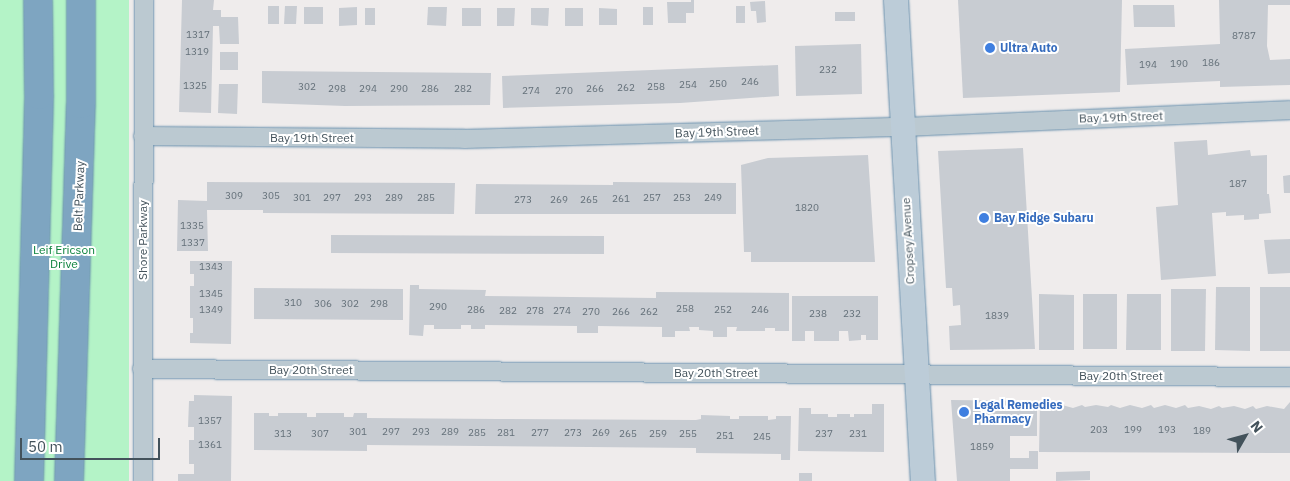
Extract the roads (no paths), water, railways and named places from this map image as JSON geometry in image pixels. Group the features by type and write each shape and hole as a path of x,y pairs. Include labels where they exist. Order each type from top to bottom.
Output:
{"highway":[{"path":"29,481 38,133 38,0"},
{"name":"Belt Parkway","path":"69,481 81,104 82,0"}],"main road":[{"name":"Cropsey Avenue","path":"896,0 923,481"}],"street":[{"name":"Shore Parkway","path":"143,481 144,0"},
{"name":"Bay 19th Street","path":"143,136 464,139 902,127 1290,110"},
{"name":"Bay 20th Street","path":"142,368 1290,377"}],"place":[{"name":"Ultra Auto","path":"990,48"},
{"name":"Bay Ridge Subaru","path":"984,218"},
{"name":"Legal Remedies Pharmacy","path":"964,412"}],"park label":[{"name":"Leif Ericson Drive","path":"64,257"}]}
